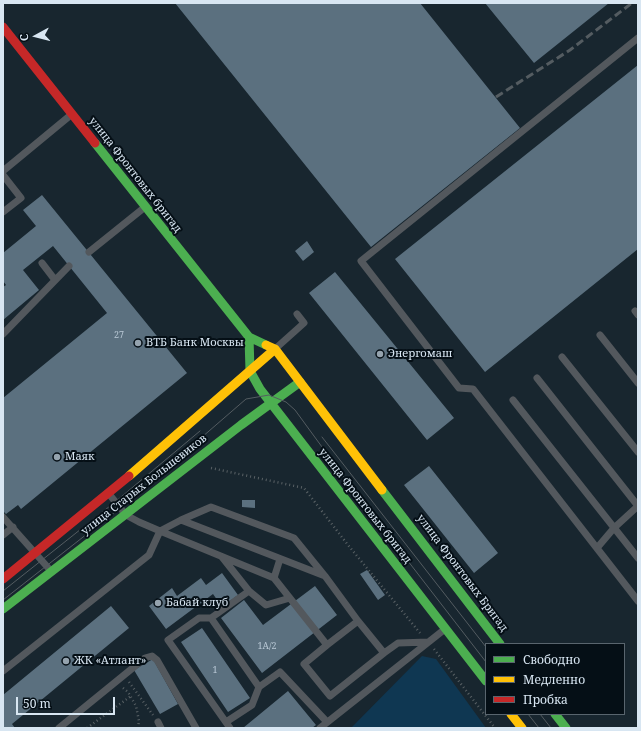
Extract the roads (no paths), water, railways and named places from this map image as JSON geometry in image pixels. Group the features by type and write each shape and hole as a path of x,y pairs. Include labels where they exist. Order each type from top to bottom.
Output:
{"main road":[{"name":"улица Фронтовых бригад","path":"3,28 249,336 275,349 404,516"},
{"path":"249,336 250,371"},
{"name":"улица Старых Большевиков","path":"3,579 109,494 275,349"},
{"name":"улица Фронтовых бригад","path":"250,371 271,404 485,680"},
{"name":"улица Старых Большевиков","path":"3,610 241,425 300,382"},
{"name":"улица Фронтовых Бригад","path":"404,516 450,580 499,643"},
{"path":"512,715 522,728"},
{"path":"556,715 566,728"}],"lane":[{"path":"638,38 361,261 459,388 474,389 638,601"},
{"path":"3,171 72,114"},
{"path":"3,174 21,198 3,212"},
{"path":"89,252 146,207"},
{"path":"42,264 55,280"},
{"path":"3,334 69,266"},
{"path":"275,349 304,323 297,314"},
{"path":"600,334 638,383"},
{"path":"562,357 638,452"},
{"path":"537,378 638,506 614,528 597,548"},
{"path":"513,400 638,558"},
{"path":"109,494 126,515 160,531 274,578 327,645"},
{"path":"3,671 149,555 160,531 211,507 294,538 384,653"},
{"path":"3,518 13,527 52,571"},
{"path":"181,520 325,576"},
{"path":"3,535 13,527"},
{"path":"222,557 249,591 266,605 290,598"},
{"path":"274,578 280,558"},
{"path":"249,591 211,618 199,618 168,640 228,725 252,705 259,687 280,672 327,722"},
{"path":"211,618 259,687"},
{"path":"358,621 304,664 330,696 398,643 428,642"},
{"path":"320,728 445,629"},
{"path":"59,728 145,658 152,656 157,660 196,728"}],"tram line":[{"path":"3,600 120,508 246,399 269,395 286,402 295,410 360,499 485,661"},
{"path":"3,591 115,502 200,431"},
{"path":"322,437 485,646"},
{"path":"529,715 539,728"},
{"path":"541,715 551,728"}],"railway":[{"path":"496,97 570,50 632,3"}],"place":[{"name":"ВТБ Банк Москвы","path":"138,343"},
{"name":"Энергомаш","path":"380,354"},
{"name":"Маяк","path":"57,457"},
{"name":"Бабай клуб","path":"158,603"},
{"name":"ЖК «Атлант»","path":"66,661"}]}
